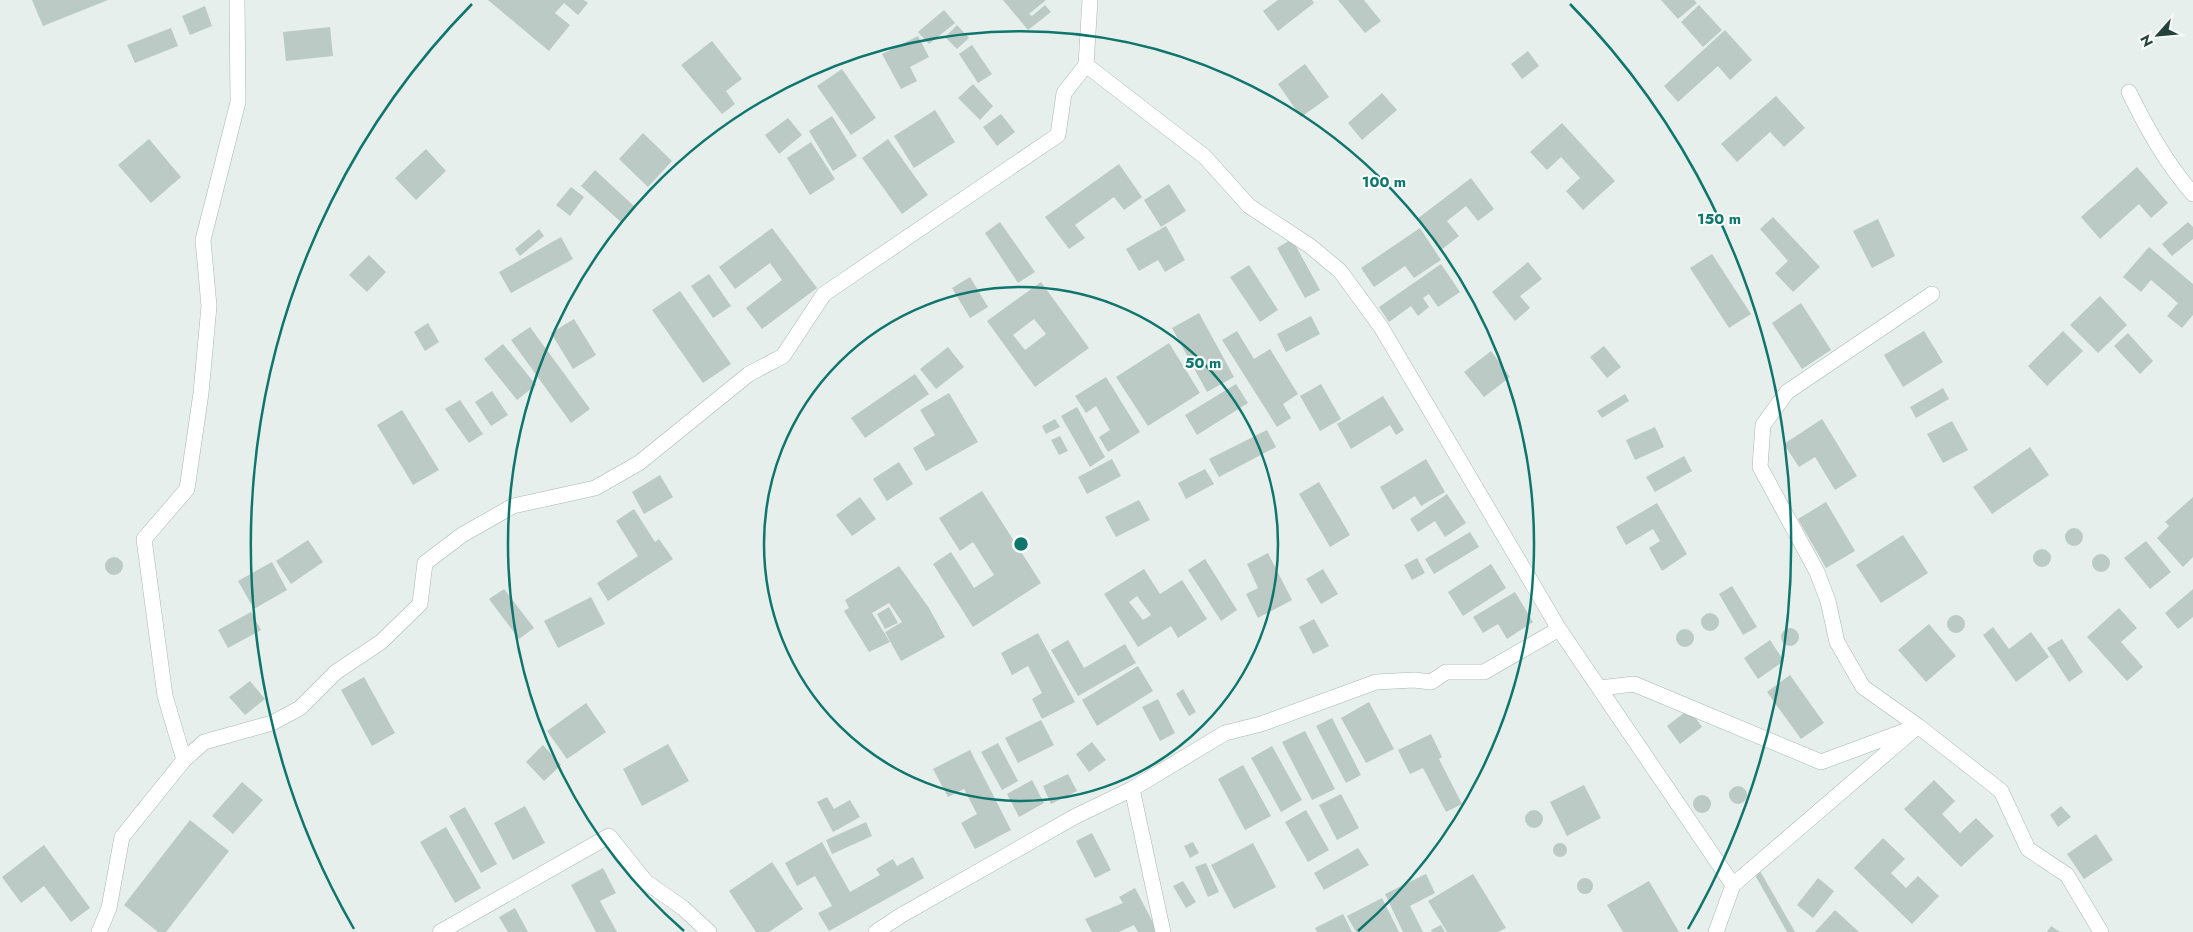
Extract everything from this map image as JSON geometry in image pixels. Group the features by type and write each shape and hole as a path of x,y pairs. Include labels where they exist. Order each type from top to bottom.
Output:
{"street":[{"path":"184,760 165,696 144,539 187,489 201,393 209,306 202,240 238,102 237,0"},
{"path":"99,932 108,908 122,837 184,760 204,742 272,723 300,708 336,672 381,642 420,604 425,564 462,535 513,506 595,488 639,463 749,374 783,356 824,294 1058,135 1064,94 1086,65 1090,0"},
{"path":"1086,65 1205,157 1250,206 1310,246 1340,271 1381,327 1560,629 1733,885"},
{"path":"2129,92 2151,137 2175,173 2193,194"},
{"path":"1932,294 1787,392 1762,425 1760,467 1817,572 1828,601 1838,642 1863,688 1918,726 2001,791 2028,849 2067,875 2101,932"},
{"path":"876,932 900,916 1074,817 1132,789 1226,733 1261,724 1376,682 1431,682 1446,672 1484,672 1560,629"},
{"path":"1600,688 1634,684 1821,762 1918,726"},
{"path":"1716,932 1733,885 1918,726"},
{"path":"1132,789 1163,932"},
{"path":"440,932 609,836 646,882 683,908 709,932"}],"building":[{"path":"32,0 108,0 43,26"},
{"path":"488,0 584,0 588,3 578,15 564,3 555,13 570,25 549,51"},
{"path":"1003,0 1046,0 1029,14 1032,16 1045,5 1051,12 1028,30"},
{"path":"1278,0 1312,0 1314,3 1278,31 1263,11"},
{"path":"1338,0 1364,0 1381,21 1365,33"},
{"path":"1661,0 1694,0 1697,3 1678,19"},
{"path":"1699,5 1722,30 1703,47 1681,22"},
{"path":"205,6 212,26 190,35 182,16"},
{"path":"944,10 955,23 929,44 918,32"},
{"path":"957,25 969,38 957,49 945,37"},
{"path":"330,27 333,56 286,61 283,32"},
{"path":"171,28 178,46 135,63 127,45"},
{"path":"1725,30 1752,60 1730,80 1718,66 1678,102 1664,86"},
{"path":"918,36 929,57 910,67 917,81 901,89 882,54"},
{"path":"712,41 742,79 726,91 735,104 722,114 681,65"},
{"path":"972,45 992,74 978,83 959,54"},
{"path":"1528,51 1539,66 1522,79 1511,64"},
{"path":"1305,64 1329,97 1301,117 1278,84"},
{"path":"842,69 876,118 851,135 817,86"},
{"path":"973,84 993,106 980,120 958,98"},
{"path":"1382,93 1397,110 1362,140 1348,123"},
{"path":"1776,96 1805,128 1784,147 1770,132 1737,162 1721,144"},
{"path":"935,110 955,142 914,168 894,136"},
{"path":"1001,114 1015,132 997,146 983,127"},
{"path":"832,116 857,156 833,171 809,131"},
{"path":"788,118 802,135 779,154 765,135"},
{"path":"1562,123 1615,181 1583,210 1566,191 1580,178 1561,157 1547,170 1530,152"},
{"path":"643,133 672,161 648,187 619,159"},
{"path":"149,139 181,177 151,203 118,165"},
{"path":"888,139 928,195 902,214 862,158"},
{"path":"811,142 835,179 810,195 787,158"},
{"path":"426,149 446,171 416,200 395,178"},
{"path":"1119,164 1142,197 1124,210 1114,197 1075,225 1085,238 1069,249 1045,217"},
{"path":"2137,167 2168,203 2151,218 2139,204 2100,239 2081,217"},
{"path":"595,170 635,207 621,222 581,186"},
{"path":"1471,178 1494,209 1478,221 1466,206 1447,221 1459,236 1441,250 1417,219"},
{"path":"1169,184 1186,211 1161,227 1144,200"},
{"path":"571,187 584,197 570,216 556,205"},
{"path":"1773,217 1820,267 1793,292 1775,273 1788,261 1760,229"},
{"path":"1878,219 1895,256 1872,268 1853,231"},
{"path":"1000,222 1035,272 1018,283 985,233"},
{"path":"2188,222 2193,227 2193,239 2172,256 2162,244"},
{"path":"1166,226 1185,260 1165,272 1158,260 1139,271 1126,249"},
{"path":"772,228 817,288 762,329 746,308 782,280 770,263 735,289 719,267"},
{"path":"1420,228 1441,260 1414,278 1405,266 1374,287 1361,268"},
{"path":"539,229 544,236 520,256 515,249"},
{"path":"561,237 573,259 511,293 499,272"},
{"path":"1292,239 1320,290 1305,298 1277,248"},
{"path":"2149,247 2193,284 2193,315 2182,328 2167,316 2178,303 2151,280 2141,292 2123,277"},
{"path":"1712,254 1751,314 1729,328 1690,268"},
{"path":"369,255 386,272 367,292 349,275"},
{"path":"1528,262 1542,279 1520,296 1530,308 1515,321 1492,292"},
{"path":"1441,264 1460,292 1438,307 1429,294 1423,298 1429,307 1418,316 1411,306 1389,322 1379,307"},
{"path":"1249,265 1278,310 1260,322 1230,277"},
{"path":"709,274 731,306 713,318 691,286"},
{"path":"970,277 988,307 970,318 952,288"},
{"path":"1041,282 1089,348 1035,387 987,321","holes":["1034,319 1046,334 1025,350 1013,335"]},
{"path":"680,291 731,364 703,383 652,310"},
{"path":"2100,296 2127,325 2098,353 2070,325"},
{"path":"1801,303 1831,350 1802,369 1772,323"},
{"path":"1199,313 1234,377 1207,392 1172,328"},
{"path":"1311,316 1320,334 1286,352 1277,334"},
{"path":"574,319 596,355 573,369 551,333"},
{"path":"428,323 439,342 425,351 414,332"},
{"path":"530,327 590,409 571,423 511,340"},
{"path":"1237,331 1254,359 1270,349 1298,394 1283,404 1291,418 1277,427 1222,340"},
{"path":"1924,331 1943,362 1903,387 1884,355"},
{"path":"2063,331 2083,351 2047,386 2028,366"},
{"path":"2128,333 2153,361 2140,374 2114,346"},
{"path":"1169,343 1200,393 1148,426 1116,377"},
{"path":"503,344 536,385 517,400 484,359"},
{"path":"1604,346 1621,367 1607,378 1590,357"},
{"path":"948,347 964,367 936,389 920,369"},
{"path":"1491,351 1510,377 1484,397 1464,372"},
{"path":"915,374 929,394 865,438 851,418"},
{"path":"1106,377 1140,432 1108,452 1099,437 1110,430 1096,406 1086,413 1075,396"},
{"path":"1236,384 1248,403 1197,435 1185,415"},
{"path":"1321,384 1341,419 1320,431 1300,396"},
{"path":"1943,388 1949,399 1916,418 1910,407"},
{"path":"492,391 508,415 491,426 475,402"},
{"path":"949,393 978,442 926,471 913,448 935,435 920,410"},
{"path":"1625,394 1629,401 1602,418 1597,411"},
{"path":"1383,396 1404,430 1396,435 1390,425 1351,449 1337,424"},
{"path":"460,400 483,434 469,443 445,409"},
{"path":"1077,407 1105,457 1090,467 1061,416"},
{"path":"402,410 439,470 413,485 377,425"},
{"path":"1055,419 1060,427 1046,434 1042,426"},
{"path":"1822,419 1857,476 1835,490 1815,457 1799,467 1784,444"},
{"path":"1952,421 1968,450 1943,463 1927,434"},
{"path":"1655,427 1664,447 1635,460 1626,440"},
{"path":"1267,430 1276,447 1219,477 1209,459"},
{"path":"1060,436 1068,451 1059,455 1051,440"},
{"path":"2030,447 2049,475 1992,514 1973,487"},
{"path":"1684,456 1692,471 1655,492 1646,477"},
{"path":"1112,459 1121,476 1087,494 1078,477"},
{"path":"1426,459 1445,492 1421,506 1415,496 1393,510 1380,487"},
{"path":"899,462 913,484 887,501 873,479"},
{"path":"1205,469 1214,484 1186,499 1178,483"},
{"path":"660,475 673,497 644,514 632,492"},
{"path":"1319,482 1350,535 1330,547 1299,494"},
{"path":"982,491 1041,583 973,627 933,564 951,552 974,588 994,575 973,542 960,551 939,518"},
{"path":"1447,494 1466,523 1445,537 1435,521 1418,532 1410,519"},
{"path":"860,497 876,519 852,536 836,515"},
{"path":"2193,497 2193,557 2183,567 2157,538 2169,526 2165,522"},
{"path":"1139,500 1150,520 1116,537 1105,517"},
{"path":"1826,502 1855,551 1826,568 1798,519"},
{"path":"1657,503 1687,554 1662,571 1649,548 1660,541 1653,529 1626,545 1616,527"},
{"path":"634,509 655,542 659,539 673,559 608,601 597,583 638,556 616,521"},
{"path":"2074,528 2082,533 2083,537 2078,545 2074,546 2066,541 2065,537 2070,529"},
{"path":"1470,532 1479,547 1434,574 1425,559"},
{"path":"1903,535 1928,573 1881,603 1856,565"},
{"path":"308,540 323,562 291,584 276,561"},
{"path":"2146,541 2171,572 2150,589 2124,558"},
{"path":"2042,549 2048,552 2051,558 2048,564 2042,567 2036,564 2033,558 2036,552"},
{"path":"1268,553 1292,600 1258,618 1246,594 1258,588 1247,564"},
{"path":"2101,554 2109,559 2110,563 2105,571 2101,572 2093,567 2092,563 2097,555"},
{"path":"114,557 120,560 123,566 120,572 114,575 108,572 105,566 108,560"},
{"path":"1417,558 1425,573 1412,580 1404,565"},
{"path":"1205,559 1237,610 1221,621 1188,570"},
{"path":"272,562 287,590 254,609 238,581"},
{"path":"1491,564 1506,588 1463,616 1448,592"},
{"path":"899,566 929,608 945,637 901,661 885,632 902,622 889,603 872,613 890,642 869,652 844,611 849,608 845,600"},
{"path":"1144,569 1160,594 1182,580 1207,619 1178,638 1171,626 1138,647 1104,594","holes":["1137,596 1151,615 1143,620 1129,602"]},
{"path":"1323,569 1338,594 1321,604 1306,579"},
{"path":"1732,586 1757,627 1743,635 1719,594"},
{"path":"504,589 534,628 519,639 489,599"},
{"path":"2193,589 2193,617 2178,629 2165,613"},
{"path":"1515,592 1533,622 1507,639 1498,624 1483,633 1473,617"},
{"path":"591,597 605,624 558,648 544,621"},
{"path":"889,607 898,623 885,629 877,614"},
{"path":"2119,608 2137,628 2121,642 2143,667 2127,681 2087,637"},
{"path":"251,612 261,630 228,648 218,630"},
{"path":"1710,613 1716,616 1719,622 1716,628 1710,631 1704,628 1701,622 1704,616"},
{"path":"1952,615 1960,615 1965,620 1963,631 1952,633 1947,628 1947,620"},
{"path":"1314,619 1329,646 1313,654 1299,627"},
{"path":"1929,624 1956,656 1926,682 1898,650"},
{"path":"1993,627 2009,649 2031,632 2049,657 2016,682 1983,635"},
{"path":"1790,628 1798,633 1799,637 1794,645 1790,646 1782,641 1781,637 1786,629"},
{"path":"1685,629 1691,632 1694,638 1691,644 1685,647 1679,644 1676,638 1679,632"},
{"path":"1038,633 1075,702 1042,719 1032,699 1042,693 1028,666 1012,675 1001,653"},
{"path":"2062,639 2083,672 2069,682 2047,648"},
{"path":"1068,640 1084,668 1125,644 1136,663 1078,696 1051,650"},
{"path":"1770,640 1784,661 1758,679 1744,658"},
{"path":"1138,666 1153,691 1097,726 1082,700"},
{"path":"1790,675 1824,723 1801,739 1767,692"},
{"path":"364,677 395,733 372,746 341,690"},
{"path":"250,681 265,699 245,715 229,697"},
{"path":"1183,689 1196,712 1189,716 1176,694"},
{"path":"1158,699 1175,733 1160,741 1142,707"},
{"path":"1369,702 1394,749 1366,763 1341,718"},
{"path":"586,703 606,732 567,759 547,731"},
{"path":"1689,709 1702,727 1680,744 1667,726"},
{"path":"1332,718 1361,775 1346,783 1316,726"},
{"path":"1041,720 1054,745 1018,763 1005,738"},
{"path":"1305,731 1335,789 1312,800 1282,742"},
{"path":"1431,734 1442,757 1439,759 1462,804 1446,812 1423,768 1410,774 1398,750"},
{"path":"1092,742 1106,760 1089,772 1076,754"},
{"path":"998,743 1018,781 1002,790 981,752"},
{"path":"668,744 689,781 642,806 623,769"},
{"path":"543,745 561,765 544,781 526,762"},
{"path":"1272,746 1302,800 1281,812 1251,758"},
{"path":"970,750 1011,830 975,849 961,823 977,814 964,789 948,797 933,769"},
{"path":"1243,765 1271,816 1245,830 1218,779"},
{"path":"1068,774 1077,791 1051,804 1043,786"},
{"path":"1032,780 1044,803 1019,817 1007,794"},
{"path":"1934,780 1955,801 1942,814 1960,833 1976,818 1994,836 1961,867 1904,809"},
{"path":"242,782 263,800 233,834 212,816"},
{"path":"1584,785 1601,818 1567,836 1550,802"},
{"path":"1738,786 1744,789 1747,795 1744,801 1738,804 1732,801 1729,795 1732,789"},
{"path":"1341,794 1359,828 1337,840 1319,805"},
{"path":"1702,795 1708,798 1711,804 1708,810 1702,813 1696,810 1693,804 1696,798"},
{"path":"827,797 834,809 850,800 860,817 833,832 817,802"},
{"path":"525,806 545,843 513,860 494,823"},
{"path":"2061,806 2071,817 2058,827 2050,815"},
{"path":"465,807 497,864 481,873 449,816"},
{"path":"1306,810 1329,850 1308,862 1285,822"},
{"path":"1534,810 1540,813 1543,819 1540,825 1534,828 1528,825 1525,819 1528,813"},
{"path":"190,820 229,851 166,932 158,932 124,905"},
{"path":"866,822 872,836 832,854 826,840"},
{"path":"446,827 481,888 455,903 420,842"},
{"path":"1092,833 1111,870 1095,878 1076,841"},
{"path":"2096,834 2113,860 2084,879 2067,854"},
{"path":"1883,838 1905,859 1891,873 1906,888 1918,876 1939,896 1912,924 1854,868"},
{"path":"822,842 850,892 880,875 876,869 893,859 897,866 913,857 924,878 829,931 818,913 832,906 815,876 797,886 785,863"},
{"path":"1193,842 1199,853 1190,858 1184,846"},
{"path":"1253,843 1276,887 1234,909 1211,865"},
{"path":"1560,843 1565,845 1567,850 1565,855 1560,857 1555,855 1553,850 1555,845"},
{"path":"44,845 90,908 71,922 44,886 21,903 2,877"},
{"path":"1358,848 1369,865 1324,890 1314,873"},
{"path":"772,862 803,909 769,932 756,932 729,891"},
{"path":"1206,863 1219,892 1208,897 1195,867"},
{"path":"603,868 616,893 600,901 617,932 596,932 571,885"},
{"path":"1760,871 1795,932 1787,932 1755,875"},
{"path":"1426,874 1435,893 1410,906 1423,932 1403,932 1385,894"},
{"path":"1473,874 1506,928 1498,932 1447,932 1428,901"},
{"path":"1585,878 1593,886 1585,894 1577,886"},
{"path":"1818,878 1834,891 1813,918 1797,905"},
{"path":"1183,881 1196,902 1186,908 1173,886"},
{"path":"1649,881 1679,932 1623,932 1607,905"},
{"path":"1135,888 1158,932 1138,932 1134,925 1119,932 1092,932 1085,919 1123,903 1119,897"},
{"path":"1382,898 1399,932 1356,932 1347,916"},
{"path":"515,908 528,932 508,932 499,917"},
{"path":"1835,910 1859,932 1815,932"},
{"path":"1343,914 1352,932 1317,932 1315,928"},
{"path":"1441,925 1445,932 1432,932 1431,930"},
{"path":"2051,926 2060,932 2047,932"}]}
